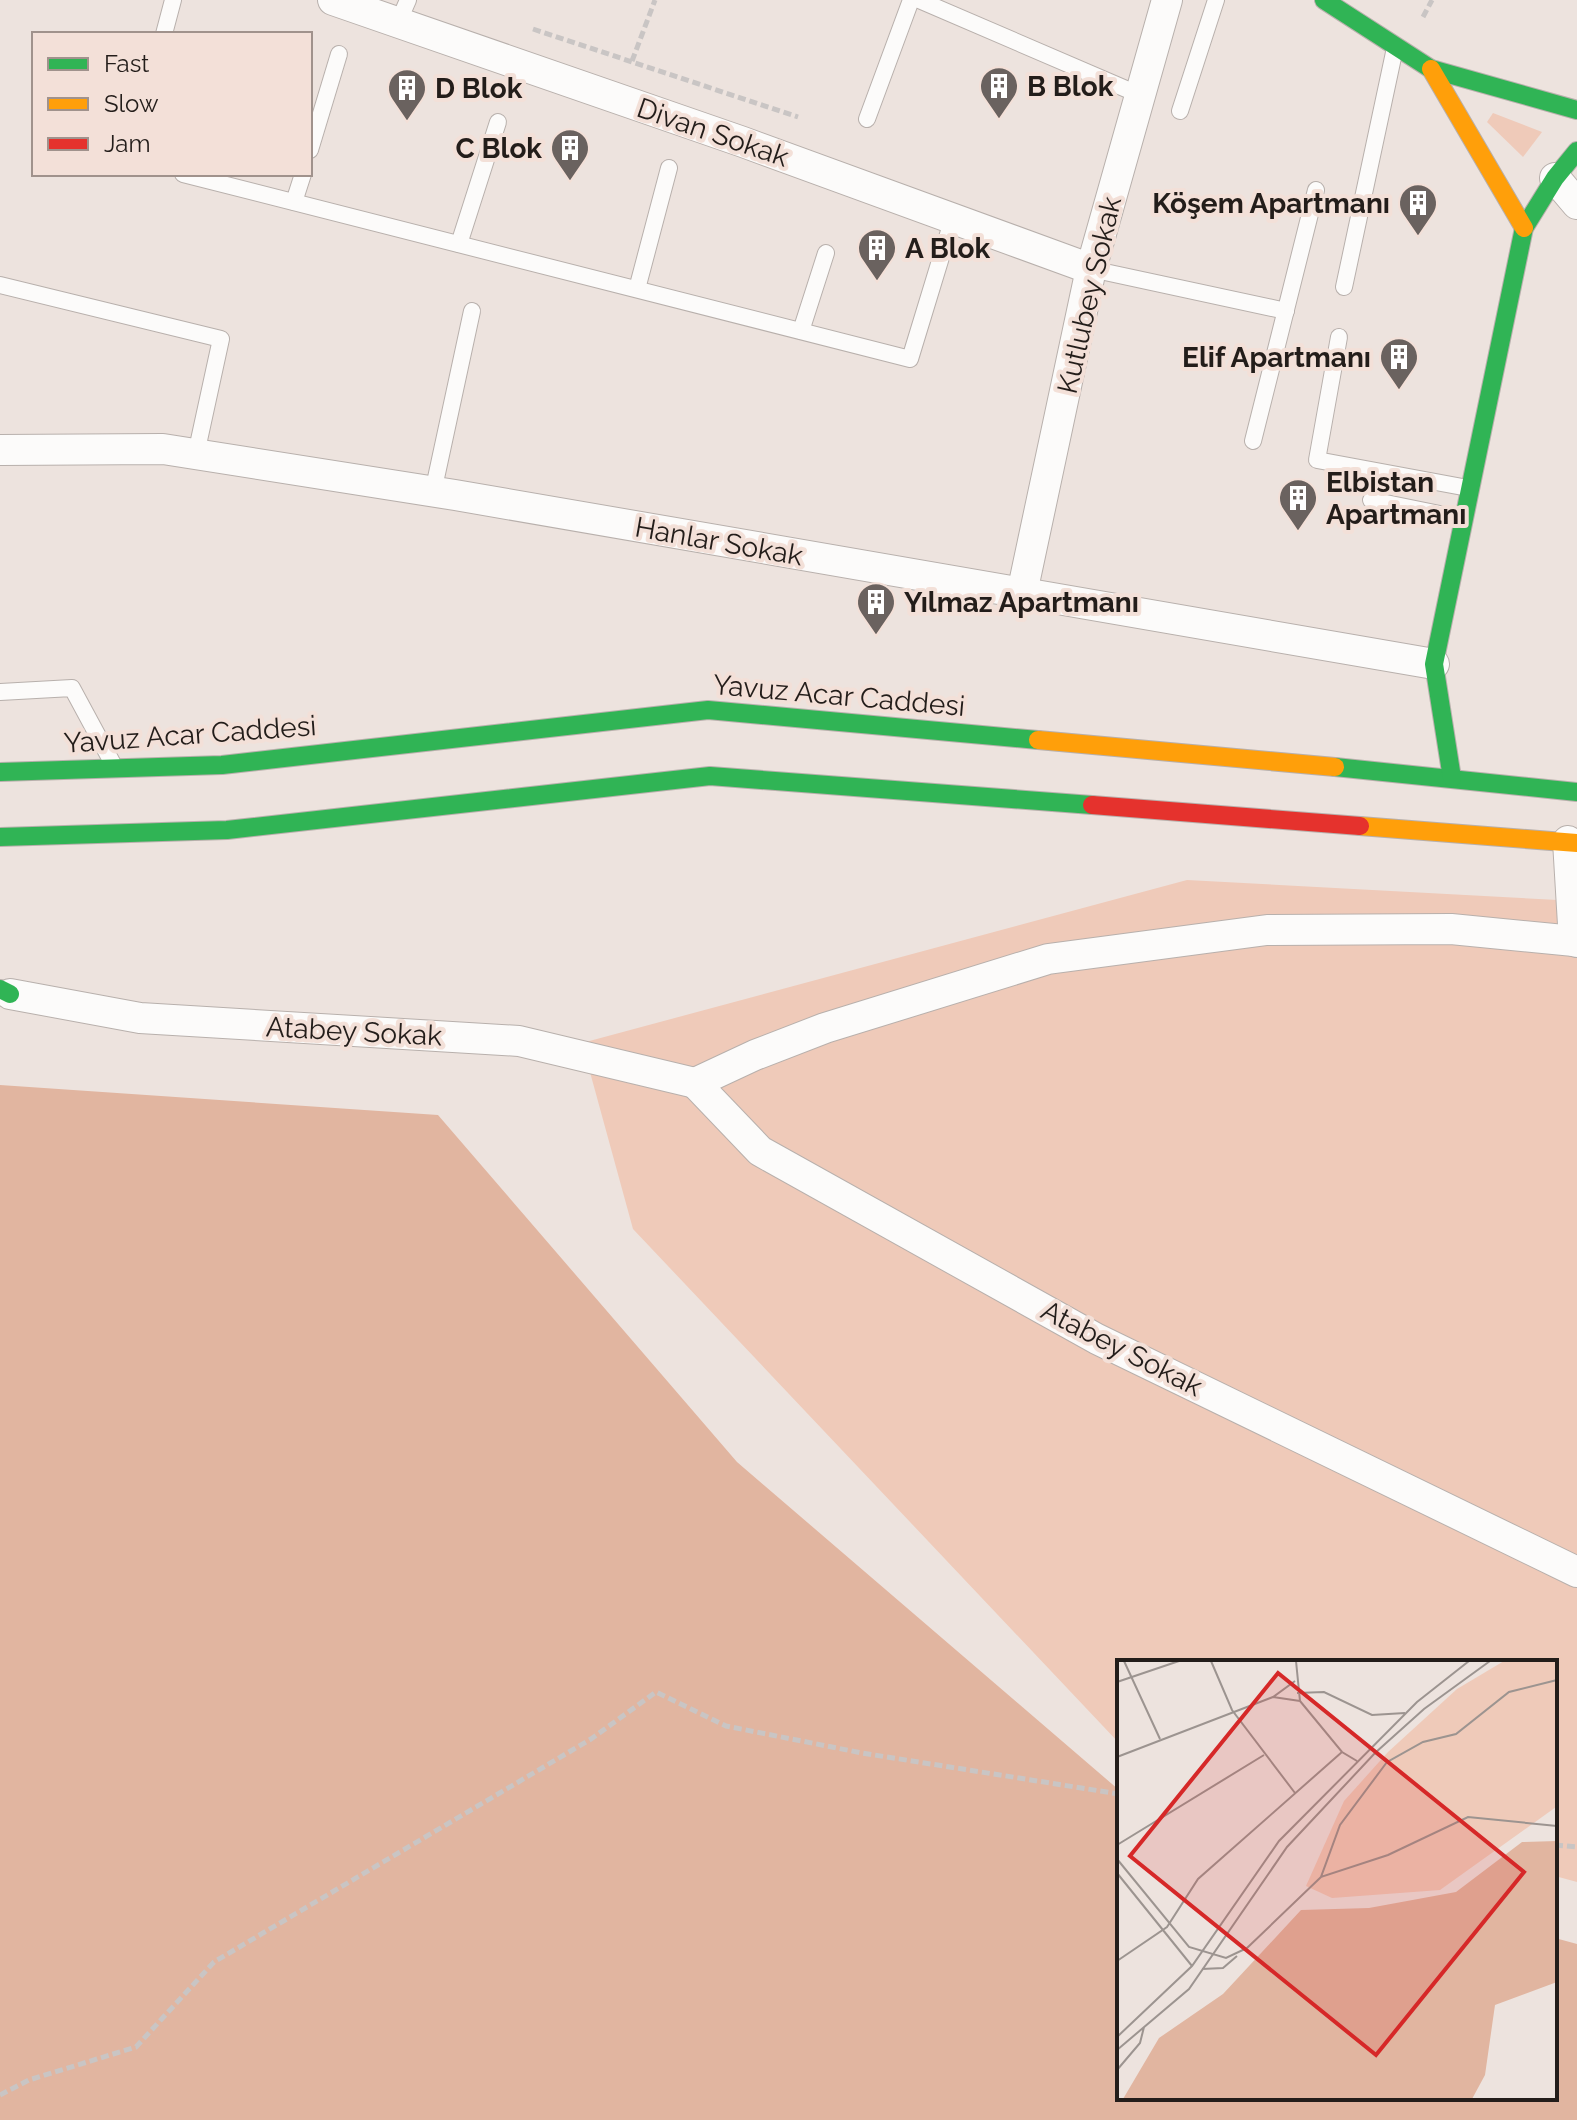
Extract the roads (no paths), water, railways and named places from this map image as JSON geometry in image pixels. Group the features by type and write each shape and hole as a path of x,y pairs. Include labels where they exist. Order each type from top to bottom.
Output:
{"main road":[{"path":"1329,1 1431,69 1577,110"},
{"path":"1431,69 1524,228"},
{"path":"1452,778 1434,664 1524,228 1555,178 1577,151"},
{"name":"Yavuz Acar Caddesi","path":"0,772 222,765 708,710 1577,792"},
{"path":"0,837 227,830 710,776 1572,842"}],"street":[{"name":"Divan Sokak","path":"333,0 403,12 743,142 1091,269"},
{"name":"Kutlubey Sokak","path":"1022,593 1091,269 1167,0"},
{"path":"1555,178 1577,204"},
{"name":"Hanlar Sokak","path":"0,450 163,449 433,492 1434,664"},
{"path":"695,1083 755,1055 825,1028 1048,959 1267,930 1451,929 1576,942 1572,842"},
{"name":"Atabey Sokak","path":"3,992 140,1018 519,1041 695,1083 760,1151 1097,1339 1577,1572"}],"lane":[{"path":"165,32 173,0"},
{"path":"867,119 911,0"},
{"path":"919,0 1140,95"},
{"path":"1180,111 1216,0"},
{"path":"1344,287 1395,46"},
{"path":"312,143 339,54"},
{"path":"459,244 498,122"},
{"path":"637,289 669,168"},
{"path":"191,176 910,359 953,218"},
{"path":"294,202 302,176"},
{"path":"1253,441 1316,190"},
{"path":"801,331 826,253"},
{"path":"1091,269 1286,311"},
{"path":"0,285 221,339 196,454"},
{"path":"433,492 472,311"},
{"path":"1339,337 1317,460 1471,489"},
{"path":"1371,500 1466,519"},
{"path":"0,692 72,688 116,768"}],"place":[{"name":"B Blok","path":"999,120"},
{"name":"D Blok","path":"407,122"},
{"name":"C Blok","path":"570,182"},
{"name":"Köşem Apartmanı","path":"1418,237"},
{"name":"A Blok","path":"877,282"},
{"name":"Elif Apartmanı","path":"1399,391"},
{"name":"Elbistan Apartmanı","path":"1298,532"},
{"name":"Yılmaz Apartmanı","path":"876,636"}]}
